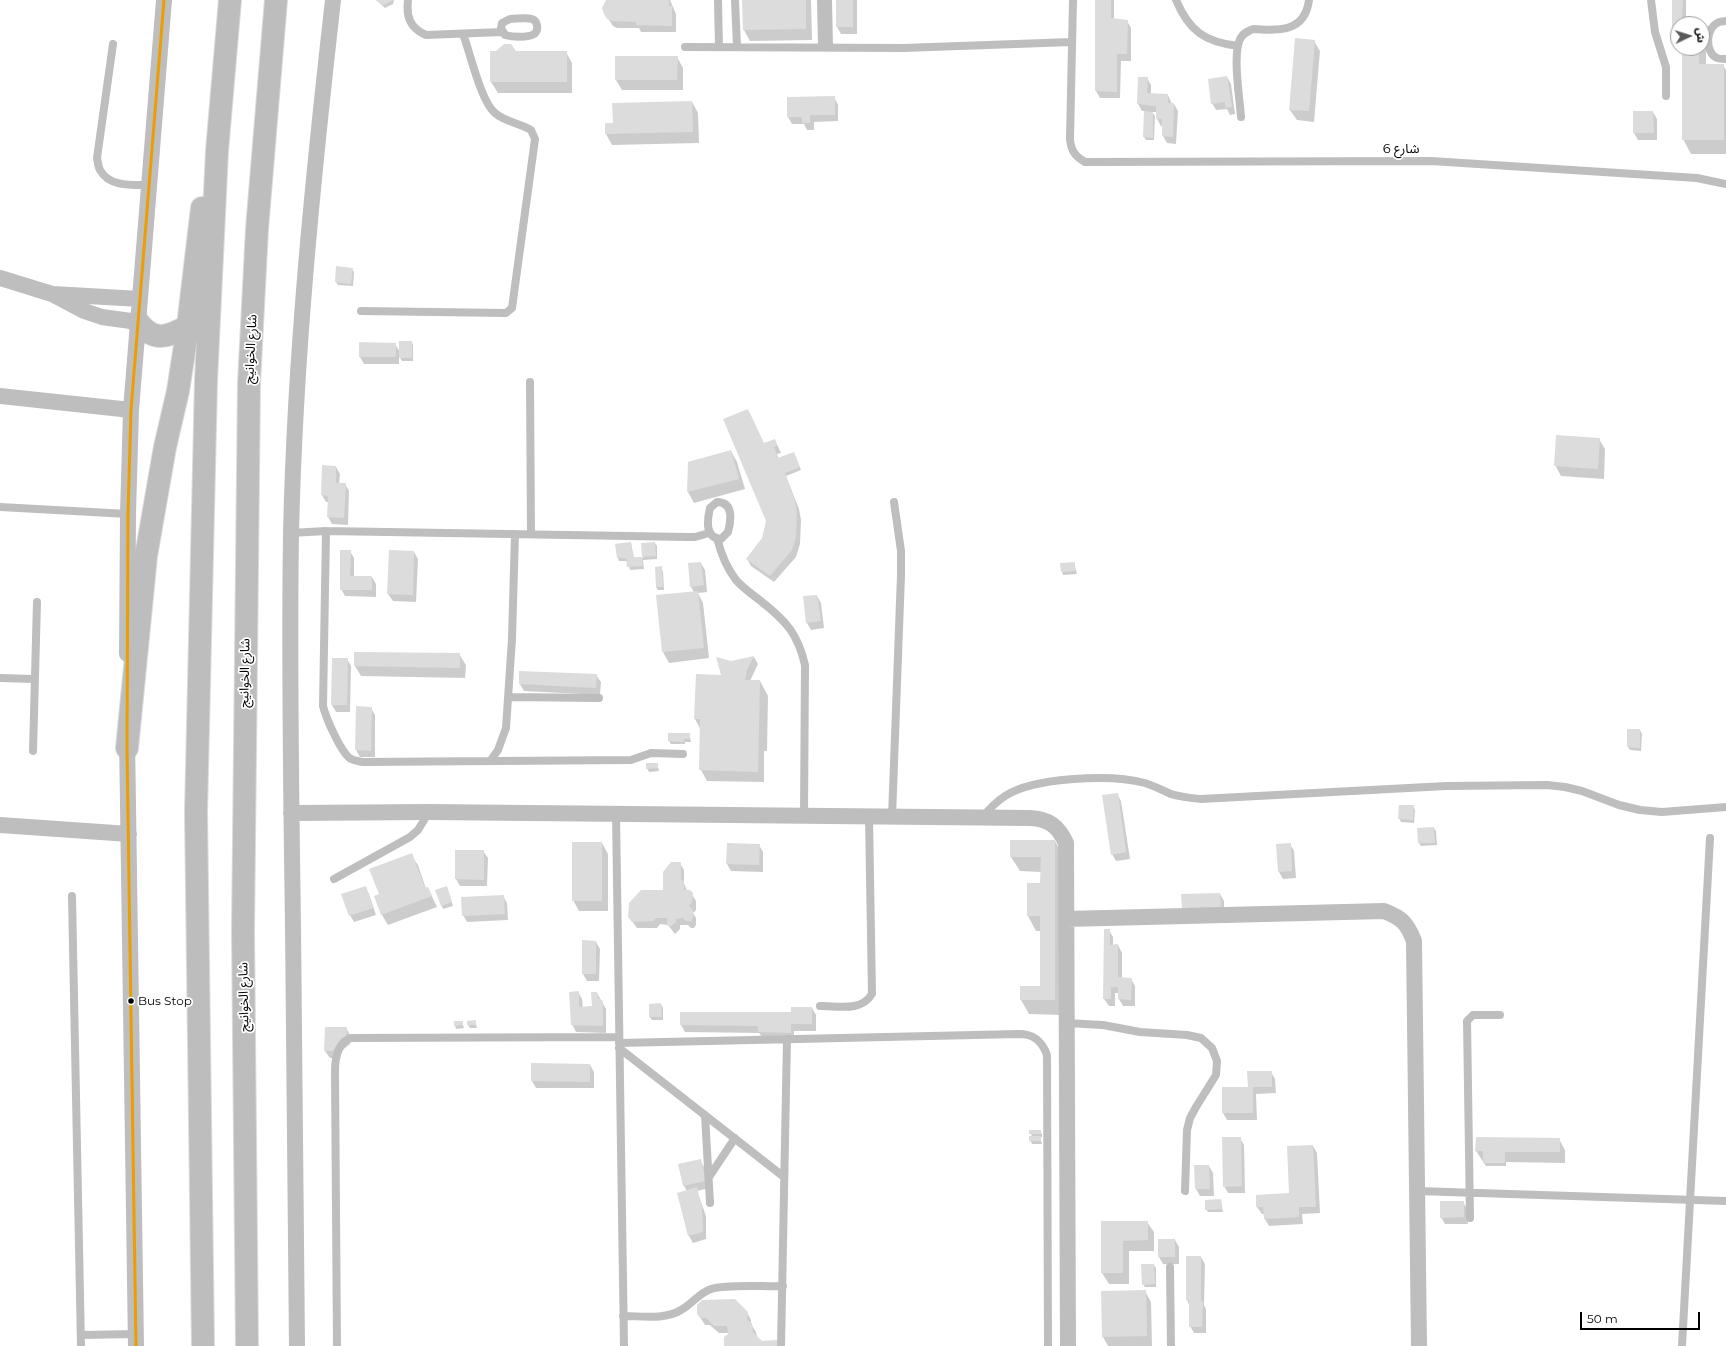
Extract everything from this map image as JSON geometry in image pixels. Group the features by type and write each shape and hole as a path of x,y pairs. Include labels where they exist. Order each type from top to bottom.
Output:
{"highway":[{"path":"203,1346 196,812 206,380 217,151 230,0"},
{"name":"شارع الخوانيج","path":"247,1346 243,924 249,383 258,221 276,0"},
{"path":"127,748 146,556 165,447 178,391 188,326 201,210 217,151"},
{"path":"138,322 144,330 154,336 165,336 176,333 188,326"}],"street":[{"path":"136,1340 127,748 128,514 131,410 164,0"},
{"path":"297,1346 291,813 292,533 295,427 314,167 333,0"},
{"path":"0,278 52,294 140,299"},
{"path":"52,294 67,304 102,317 138,322"},
{"path":"0,396 131,410"},
{"path":"291,813 429,812 982,817 1042,819 1052,823 1061,832 1066,843 1068,1346"},
{"path":"0,825 129,834"},
{"path":"1066,919 1384,911 1398,916 1408,927 1414,940 1419,1346"}],"lane":[{"path":"408,0 408,19 418,32 426,35 502,32"},
{"path":"718,0 719,47"},
{"path":"735,0 737,47"},
{"path":"821,0 826,47"},
{"path":"826,47 828,0"},
{"path":"685,47 903,48 1072,42 1073,0"},
{"path":"1176,0 1186,20 1200,34 1218,44 1238,46"},
{"path":"1241,116 1237,70 1238,46 1242,35 1253,29 1292,27 1302,21 1308,11 1309,0"},
{"path":"1651,0 1655,32 1666,67 1666,96"},
{"path":"1726,21 1720,21 1712,26 1710,30 1709,50 1712,55 1717,58 1726,59"},
{"path":"361,310 506,313 512,308 535,139 531,130 502,118 490,109 464,34"},
{"name":"شارع 6","path":"1072,42 1071,149 1076,157 1085,162 1439,161 1598,173 1697,178 1726,184"},
{"path":"113,44 97,158 100,170 108,180 120,184 149,185"},
{"path":"530,382 531,534"},
{"path":"717,502 726,504 730,508 731,513 728,532 721,539 712,536 709,533 710,508 717,502"},
{"path":"892,817 901,576 901,551 894,502"},
{"path":"0,507 128,514"},
{"path":"326,531 323,706 328,721 347,756 357,762 631,760 651,753 683,754"},
{"path":"292,533 326,531 695,537 709,533"},
{"path":"491,760 498,750 506,728 512,639 515,534"},
{"path":"717,538 724,560 736,580 783,619 794,632 801,648 805,665 804,816"},
{"path":"33,751 37,602"},
{"path":"0,678 34,679"},
{"path":"508,697 599,698"},
{"path":"982,817 993,805 1006,795 1020,789 1060,780 1078,778 1146,783 1172,794 1201,799 1446,786 1548,785 1582,791 1619,805 1640,810 1662,812 1726,807"},
{"path":"334,879 410,837 418,830 429,812"},
{"path":"616,814 624,1346"},
{"path":"820,1006 861,1005 868,1001 872,994 869,816"},
{"path":"1682,1346 1710,838"},
{"path":"72,896 81,1346"},
{"path":"1470,1218 1467,1021 1473,1016 1500,1015"},
{"path":"1066,1023 1103,1025 1144,1033 1201,1038 1212,1048 1217,1061 1216,1075 1190,1118 1186,1130 1185,1191"},
{"path":"337,1346 335,1071 337,1054 343,1043 350,1038 619,1043 1019,1034 1026,1034 1040,1041 1047,1055 1048,1346"},
{"path":"781,1346 787,1039"},
{"path":"619,1043 784,1177"},
{"path":"706,1115 710,1203"},
{"path":"709,1177 735,1138"},
{"path":"1417,1191 1690,1199 1726,1202"},
{"path":"1170,1267 1171,1346"},
{"path":"623,1316 666,1316 673,1314 686,1308 706,1291 718,1287 782,1286"},
{"path":"81,1336 136,1340"}],"building":[{"path":"376,0 394,0 383,5"},
{"path":"606,0 669,0 669,6 672,6 672,26 636,25 636,22 612,21 607,19 602,8"},
{"path":"742,0 806,0 806,29 743,30"},
{"path":"836,0 853,0 853,27 836,27"},
{"path":"1095,0 1111,0 1111,18 1128,20 1127,54 1117,54 1117,92 1095,91"},
{"path":"1672,0 1683,0 1682,16 1672,16"},
{"path":"1295,38 1315,40 1309,111 1289,110"},
{"path":"504,44 511,44 516,51 567,51 567,82 490,82 490,51 496,51"},
{"path":"615,56 678,56 677,80 615,80"},
{"path":"1682,56 1699,56 1699,64 1724,64 1724,140 1682,140"},
{"path":"1227,76 1232,107 1225,108 1225,102 1211,104 1208,79"},
{"path":"1138,77 1148,77 1147,93 1168,94 1168,103 1174,103 1173,137 1162,136 1162,119 1156,119 1156,106 1137,104"},
{"path":"835,96 835,115 810,115 810,123 802,123 802,117 787,117 787,97"},
{"path":"692,101 693,132 605,134 605,123 613,123 612,103"},
{"path":"1144,111 1153,112 1153,138 1143,137"},
{"path":"1633,111 1653,111 1654,133 1633,133"},
{"path":"336,266 353,268 351,284 335,282"},
{"path":"399,341 412,341 412,358 399,358"},
{"path":"359,342 396,343 396,357 359,357"},
{"path":"748,409 764,443 775,439 777,446 774,447 778,458 794,452 800,467 785,473 795,501 797,512 796,537 792,550 770,576 746,559 762,538 766,521 723,419"},
{"path":"1556,435 1600,438 1598,469 1554,466"},
{"path":"731,450 739,479 687,492 688,462"},
{"path":"322,465 336,466 336,483 346,483 344,518 327,517 328,496 321,495"},
{"path":"631,542 633,557 642,557 643,566 627,567 626,558 617,558 615,544"},
{"path":"655,542 656,556 642,557 641,543"},
{"path":"340,550 351,550 350,576 372,576 372,590 340,590"},
{"path":"389,550 414,551 413,595 387,594"},
{"path":"701,562 704,585 690,587 688,563"},
{"path":"1075,562 1075,571 1061,572 1060,563"},
{"path":"662,566 663,587 656,587 655,567"},
{"path":"698,591 704,648 662,652 656,595"},
{"path":"817,595 821,621 806,623 803,596"},
{"path":"354,652 460,653 460,668 354,666"},
{"path":"754,656 747,670 745,680 760,680 758,772 699,770 700,719 694,719 696,674 721,675 716,657 731,661"},
{"path":"332,658 348,658 347,705 331,705"},
{"path":"519,671 597,674 596,688 519,684"},
{"path":"356,706 372,707 371,751 355,750"},
{"path":"1627,729 1640,729 1640,748 1627,747"},
{"path":"668,733 690,733 690,739 684,739 684,742 668,741"},
{"path":"646,763 658,763 658,768 646,769"},
{"path":"1118,793 1126,852 1111,855 1102,795"},
{"path":"1399,805 1414,805 1413,820 1398,819"},
{"path":"1434,827 1435,843 1418,843 1417,828"},
{"path":"1010,840 1055,840 1055,1000 1020,1000 1020,986 1040,986 1040,916 1027,916 1027,883 1040,883 1041,857 1010,857"},
{"path":"572,842 602,842 602,901 572,901"},
{"path":"727,843 760,844 759,865 726,864"},
{"path":"1291,843 1292,871 1278,872 1276,844"},
{"path":"455,850 484,850 484,880 455,879"},
{"path":"412,853 425,888 428,887 432,896 381,915 374,896 379,894 369,869"},
{"path":"671,862 681,862 681,880 684,881 684,890 690,890 693,893 692,902 689,906 693,910 693,917 691,921 686,921 683,918 676,919 676,922 670,927 667,925 667,918 656,918 653,921 632,922 628,917 629,903 641,890 663,890 663,872"},
{"path":"366,886 373,908 349,916 341,894"},
{"path":"447,886 452,902 441,906 435,890"},
{"path":"1220,893 1221,907 1182,908 1181,894"},
{"path":"504,895 505,914 462,916 461,897"},
{"path":"1104,929 1110,929 1110,945 1118,944 1118,977 1132,978 1131,1000 1118,999 1118,987 1111,987 1111,999 1103,999"},
{"path":"582,940 596,941 596,974 582,974"},
{"path":"579,991 579,1007 592,1006 591,992 597,992 598,998 603,1001 603,1026 571,1025 569,992"},
{"path":"661,1003 662,1017 649,1017 649,1004"},
{"path":"791,1007 812,1007 812,1024 791,1024 791,1033 758,1032 758,1026 680,1025 680,1012 791,1012"},
{"path":"476,1020 476,1025 467,1025 467,1021"},
{"path":"454,1021 463,1021 463,1025 454,1026"},
{"path":"325,1027 347,1027 346,1036 341,1039 333,1051 324,1051"},
{"path":"531,1063 590,1064 590,1082 531,1081"},
{"path":"1247,1071 1272,1071 1272,1087 1253,1087 1253,1113 1222,1113 1222,1087 1248,1087"},
{"path":"1029,1130 1041,1130 1041,1134 1029,1134"},
{"path":"1029,1136 1041,1136 1041,1141 1029,1141"},
{"path":"1222,1137 1241,1137 1242,1186 1223,1187"},
{"path":"1476,1137 1560,1138 1560,1152 1505,1152 1505,1163 1483,1163 1483,1151 1475,1151"},
{"path":"1313,1145 1316,1207 1299,1207 1299,1217 1264,1219 1263,1207 1256,1207 1256,1195 1289,1193 1287,1146"},
{"path":"701,1159 706,1181 683,1186 678,1164"},
{"path":"1194,1165 1209,1165 1210,1189 1195,1189"},
{"path":"697,1187 702,1208 703,1232 688,1236 677,1193"},
{"path":"1221,1199 1222,1209 1205,1210 1205,1200"},
{"path":"1440,1201 1464,1201 1464,1217 1440,1218"},
{"path":"1101,1221 1148,1221 1148,1240 1123,1241 1123,1273 1101,1273"},
{"path":"1158,1239 1175,1239 1175,1257 1158,1257"},
{"path":"1186,1256 1201,1256 1201,1301 1203,1301 1202,1327 1189,1327 1189,1301 1186,1300"},
{"path":"1141,1264 1154,1264 1155,1284 1142,1285"},
{"path":"1146,1290 1147,1336 1102,1337 1101,1291"},
{"path":"735,1299 748,1312 747,1320 752,1323 753,1332 762,1341 777,1340 781,1346 724,1346 724,1337 728,1334 727,1326 714,1326 706,1318 700,1318 697,1314 697,1305 702,1300"}],"transit line":[{"path":"136,1346 127,748 128,514 131,410 164,0"}],"place":[{"name":"Bus Stop","path":"131,1001"}]}
